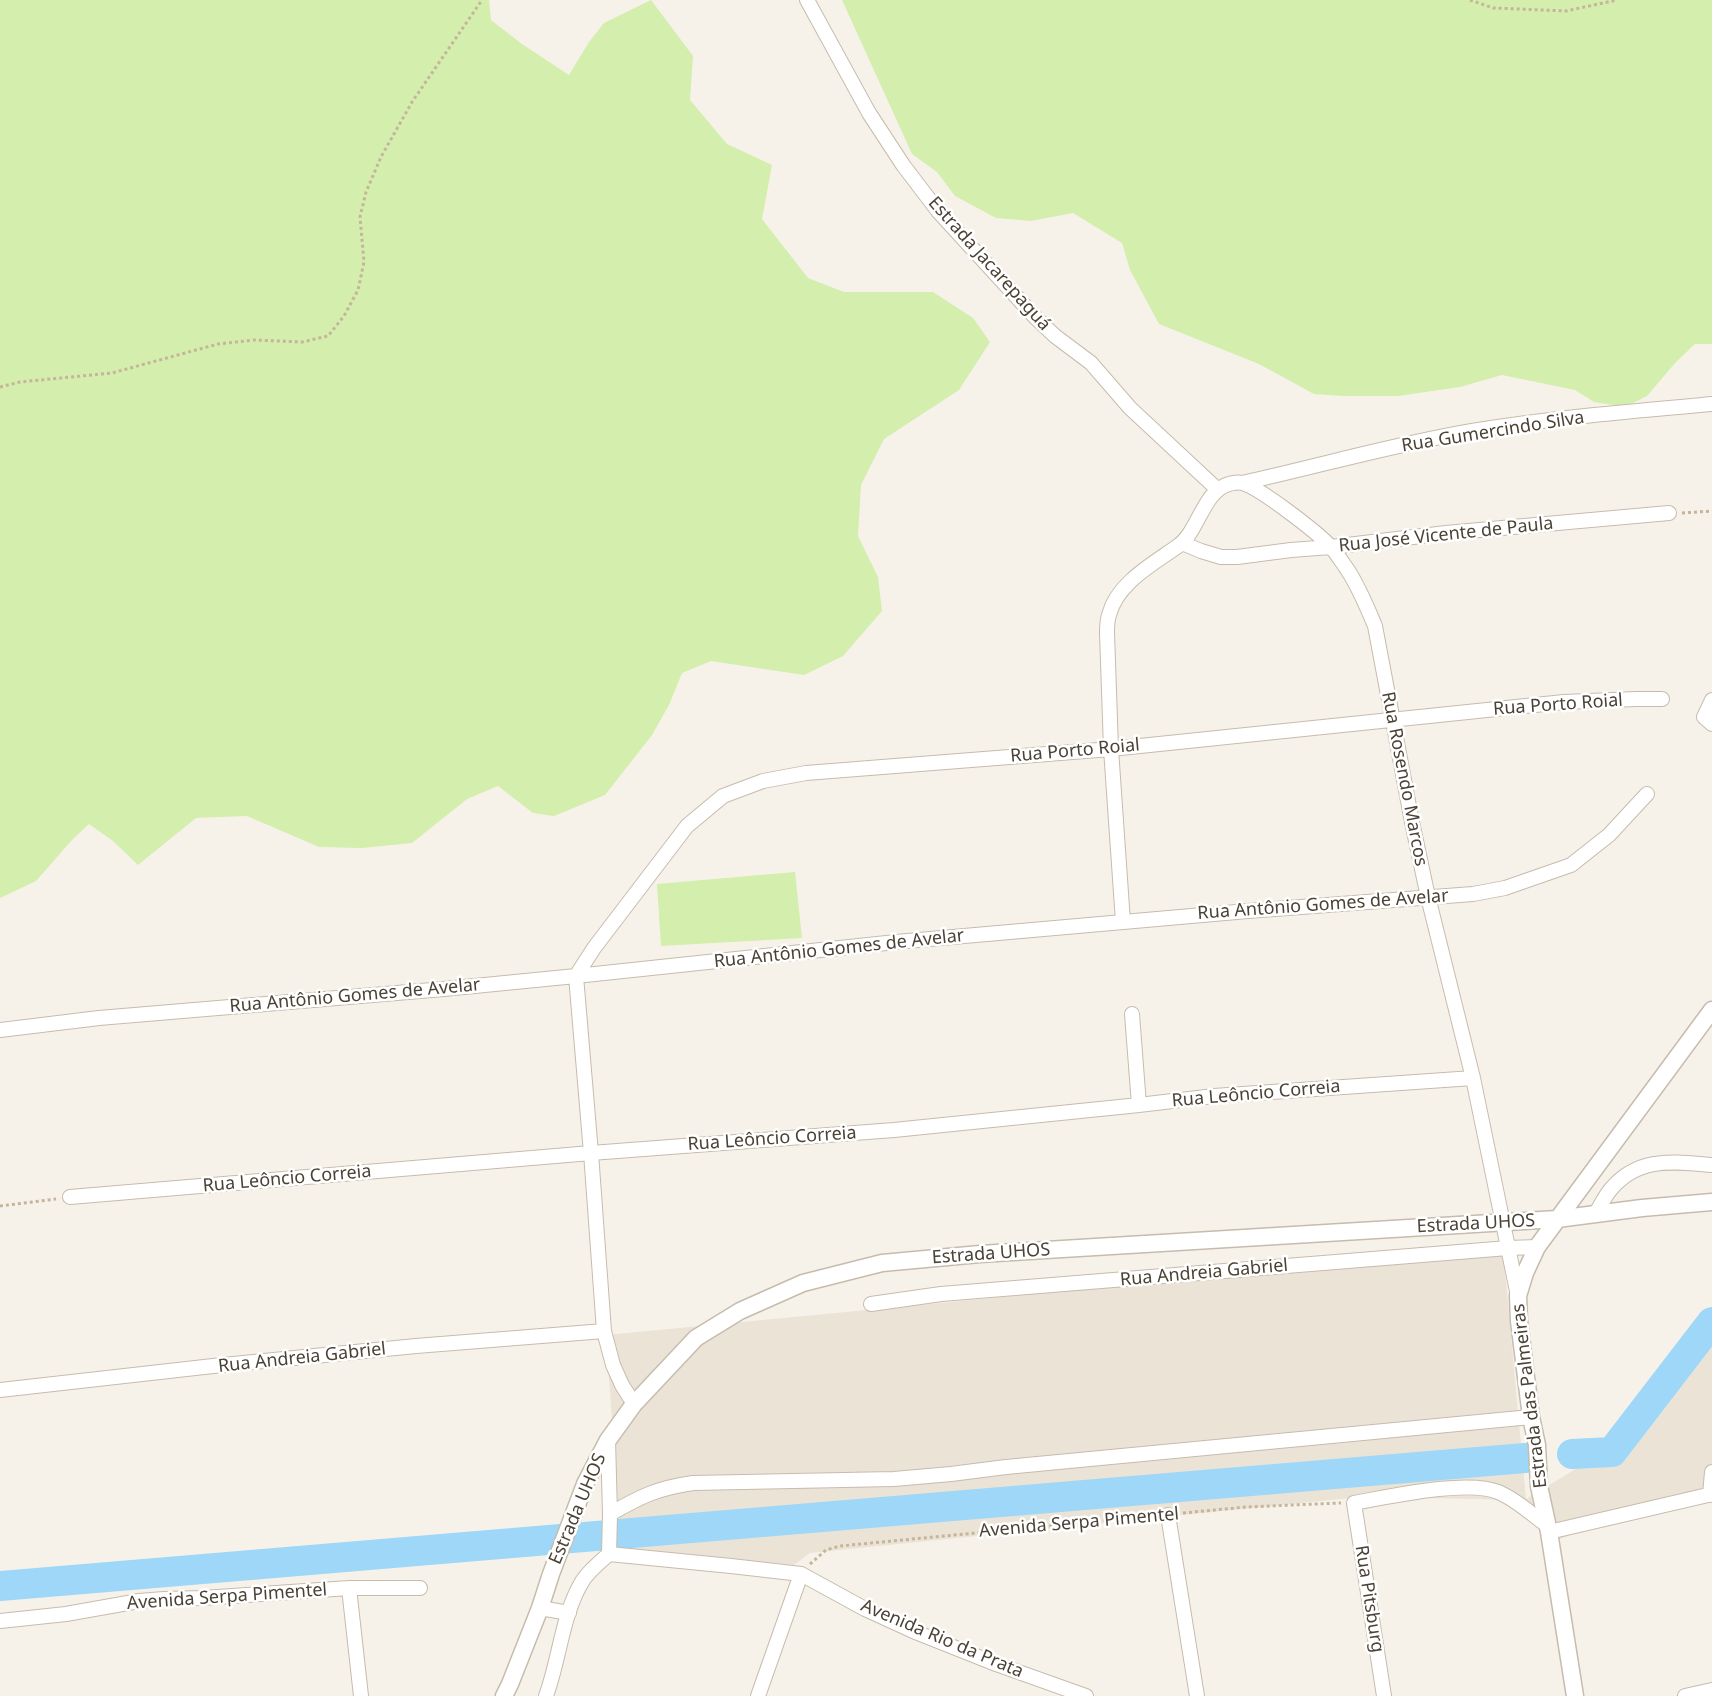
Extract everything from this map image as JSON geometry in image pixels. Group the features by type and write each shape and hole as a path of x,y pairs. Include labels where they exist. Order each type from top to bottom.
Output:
{"street":[{"name":"Estrada Jacarepaguá","path":"807,0 870,113 903,165 938,211 1036,318 1055,336 1091,363 1130,408 1217,489"},
{"name":"Rua Gumercindo Silva","path":"1242,483 1424,440 1474,431 1712,404"},
{"path":"1123,922 1111,749 1108,616 1114,601 1125,586 1182,543 1217,489 1228,484 1242,483"},
{"name":"Rua Rosendo Marcos","path":"1242,483 1256,490 1304,524 1331,548 1348,570 1363,597 1375,627 1428,897 1473,1078 1518,1296"},
{"name":"Rua José Vicente de Paula","path":"1182,543 1221,557 1237,557 1446,533 1668,513"},
{"name":"Rua Porto Roial","path":"576,976 594,948 687,826 723,796 763,781 806,773 1111,749 1564,702 1662,699"},
{"path":"1708,720 1712,700"},
{"name":"Rua Antônio Gomes de Avelar","path":"0,1030 99,1018 444,989 896,942 1248,910 1473,894 1505,888 1571,865 1609,835 1647,794"},
{"path":"576,976 604,1332 613,1365 633,1404"},
{"name":"Estrada das Palmeiras","path":"1575,1696 1539,1486 1537,1445 1531,1417 1518,1296 1537,1247 1712,1010"},
{"path":"1132,1014 1139,1105"},
{"name":"Rua Leôncio Correia","path":"70,1197 894,1130 1214,1096 1473,1078"},
{"path":"1596,1213 1611,1190 1636,1168 1668,1162 1712,1165"},
{"name":"Estrada UHOS","path":"504,1696 540,1608 585,1484 608,1440 633,1404 696,1338 740,1311 803,1283 882,1263 980,1254 1557,1219 1712,1202"},
{"name":"Rua Andreia Gabriel","path":"871,1304 942,1294 1537,1247"},
{"name":"Rua Andreia Gabriel","path":"0,1390 416,1346 604,1332"},
{"path":"610,1516 653,1491 693,1483 894,1479 1531,1417"},
{"path":"546,1696 575,1595 584,1579 610,1550 608,1440"},
{"path":"1354,1503 1426,1491 1482,1488 1508,1497 1548,1529 1711,1495 1712,1472"},
{"name":"Rua Pitsburg","path":"1354,1503 1384,1696"},
{"path":"1168,1515 1197,1696"},
{"path":"610,1550 801,1575 758,1696"},
{"name":"Avenida Rio da Prata","path":"801,1575 913,1631 1086,1696"},
{"path":"349,1588 361,1696"},
{"name":"Avenida Serpa Pimentel","path":"0,1621 66,1614 156,1600 349,1588 420,1588"},
{"path":"540,1608 569,1613"},
{"path":"1685,1696 1712,1690"}],"path":[{"path":"0,387 20,382 112,374 218,344 254,340 302,342 328,336 344,316 358,290 364,262 360,217 366,192 381,157 412,102 482,0"},
{"path":"1470,0 1493,8 1566,11 1617,0"},
{"path":"1668,513 1712,511"},
{"path":"0,1206 70,1197"},
{"name":"Avenida Serpa Pimentel","path":"801,1575 814,1559 826,1550 840,1546 1246,1507 1354,1503"}],"shaded area":[{"path":"1503,1249 1526,1499 1635,1433 1712,1326 1712,1487 1551,1542 1526,1500 1360,1497 810,1553 794,1565 621,1549 606,1335"}],"green space":[{"path":"0,0 489,0 491,20 569,75 589,42 604,23 651,0 693,56 690,100 727,144 772,165 762,219 808,278 844,292 933,292 973,318 990,342 959,390 884,439 861,485 858,536 878,577 882,611 843,656 804,675 711,661 682,673 669,705 652,735 605,795 554,816 533,813 498,786 467,799 412,843 362,848 319,847 247,816 196,818 138,865 113,841 89,824 36,881 0,898"},
{"path":"842,0 1712,0 1712,344 1695,344 1675,363 1647,396 1625,407 1594,402 1575,390 1502,375 1460,387 1398,396 1314,394 1259,364 1159,324 1130,270 1122,243 1073,213 1031,221 996,218 955,196 937,172 912,154"},
{"path":"795,872 802,938 661,946 657,884"}],"waterway":[{"path":"1572,1454 1612,1452 1712,1322"},
{"path":"0,1586 1525,1458"}]}
